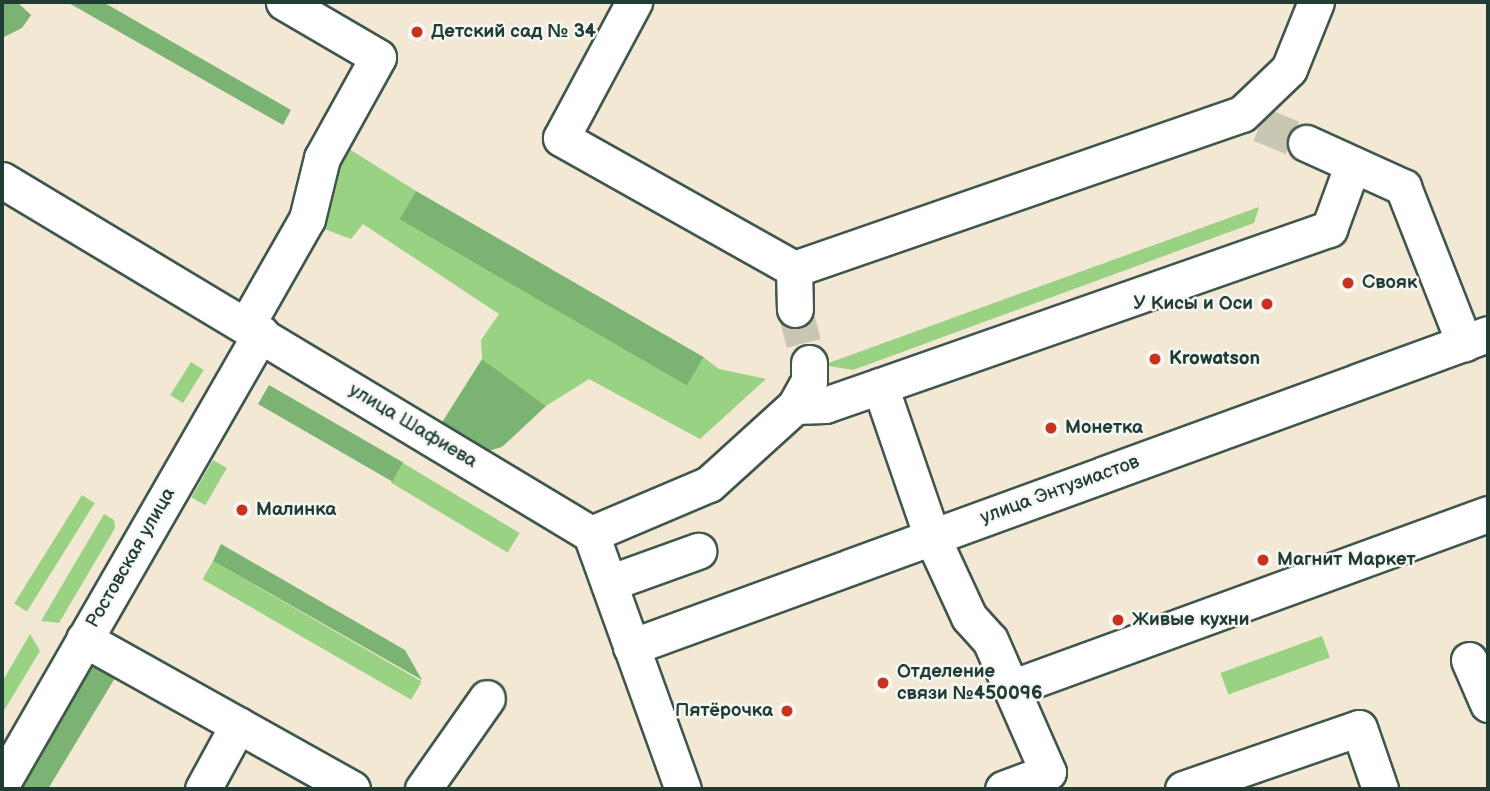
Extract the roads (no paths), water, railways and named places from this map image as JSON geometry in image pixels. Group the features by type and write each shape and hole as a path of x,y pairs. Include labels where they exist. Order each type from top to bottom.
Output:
{"street":[{"name":"Ростовская улица","path":"2,783 254,328 307,219 322,158 378,57 284,2"},
{"path":"634,2 561,138 793,269 1251,119 1289,69 1315,2"},
{"path":"1306,143 1403,187 1476,338"},
{"path":"795,406 825,405 1329,229 1352,166"},
{"name":"улица Шафиева","path":"2,180 254,328 591,534"},
{"path":"793,269 795,309"},
{"name":"улица Энтузиастов","path":"631,647 1476,338"},
{"path":"683,789 591,534 709,484 795,406 809,380 809,363"},
{"path":"880,386 932,537 969,617 990,640 1048,772 1003,789"},
{"path":"1011,688 1488,514"},
{"path":"609,583 698,551"},
{"path":"84,639 352,789"},
{"path":"1469,660 1488,704"},
{"path":"423,789 487,698"},
{"path":"203,789 238,725"},
{"path":"1183,789 1359,728 1380,789"}],"tunnel":[{"path":"1260,124 1306,143"},
{"path":"795,309 809,363"}],"place":[{"name":"Детский сад № 34","path":"417,32"},
{"name":"Свояк","path":"1348,283"},
{"name":"У Кисы и Оси","path":"1267,304"},
{"name":"Krowatson","path":"1155,359"},
{"name":"Монетка","path":"1051,428"},
{"name":"Малинка","path":"242,510"},
{"name":"Магнит Маркет","path":"1263,560"},
{"name":"Живые кухни","path":"1118,620"},
{"name":"Отделение связи №450096","path":"883,683"},
{"name":"Пятёрочка","path":"787,711"}]}
